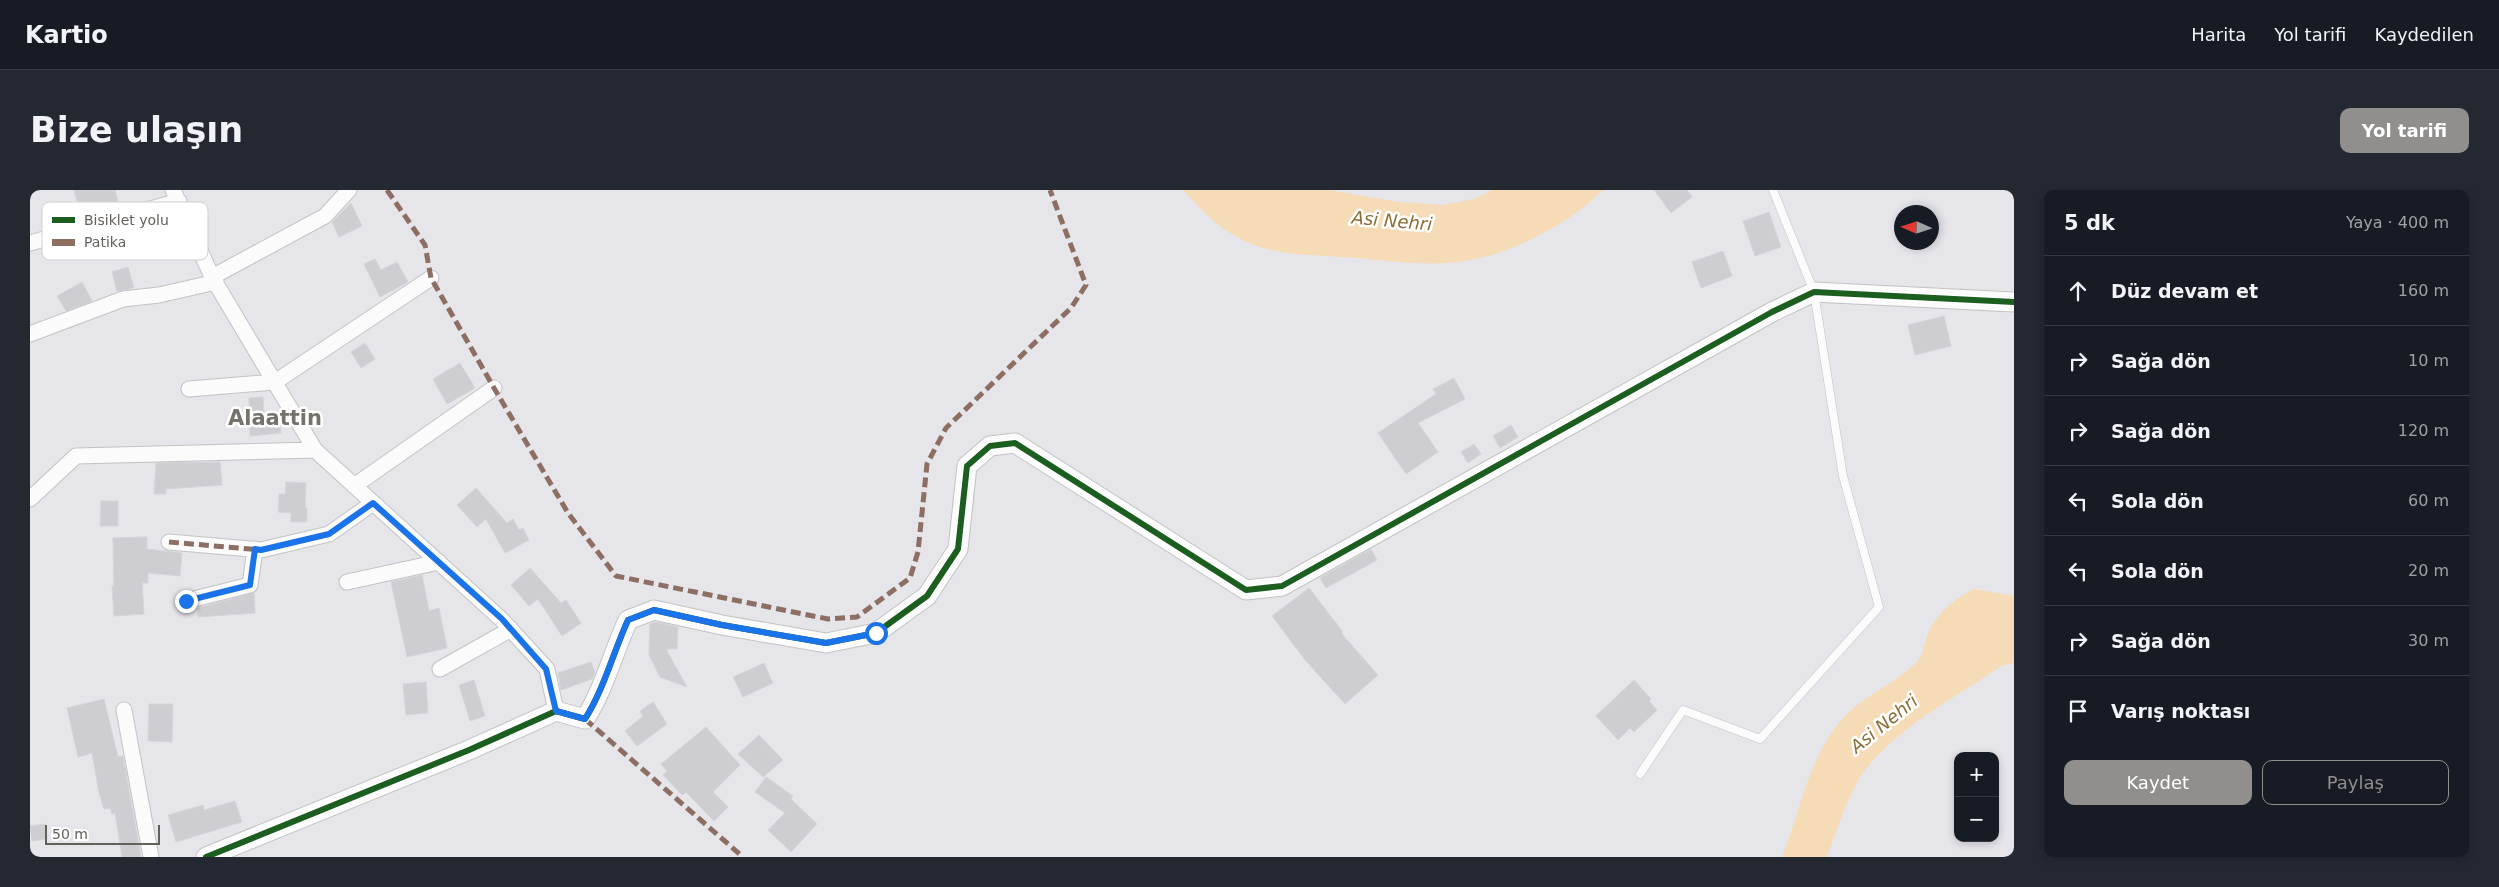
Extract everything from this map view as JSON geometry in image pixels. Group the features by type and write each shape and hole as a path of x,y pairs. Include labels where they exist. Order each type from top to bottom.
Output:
{"street":[{"path":"30,334 123,299 159,295 214,279 325,216 349,190"},
{"path":"157,202 176,196"},
{"path":"30,243 42,239"},
{"path":"205,260 214,279 315,450 511,629 546,669 556,711"},
{"path":"189,389 275,382 431,278"},
{"path":"206,857 469,750 556,711 585,719 599,697 614,651 628,620 654,610 722,625 826,643 876,633 927,596 958,549 968,466 990,446 1015,443 1246,590 1282,586 1763,316 1814,292 2014,302"},
{"path":"354,486 494,388"},
{"path":"30,499 76,456 315,450"},
{"path":"168,542 261,550 329,534 373,503"},
{"path":"186,601 250,585 255,549"},
{"path":"347,582 439,562"},
{"path":"440,669 511,629"},
{"path":"124,710 151,857"}],"lane":[{"path":"1640,774 1683,710 1760,739 1879,607 1843,476 1814,292 1773,190"}],"water":[{"name":"Asi Nehri","path":"1183,190 1329,190 1399,202 1444,205 1477,198 1492,190 1603,190 1570,217 1531,240 1510,249 1468,261 1407,263 1266,249 1225,230"},
{"name":"Asi Nehri","path":"1974,589 2014,596 2014,663 2003,665 1940,706 1918,721 1879,754 1864,772 1852,792 1827,857 1782,857 1814,765 1833,731 1853,708 1901,676 1920,659 1930,628 1935,621 1952,603"}],"building":[{"path":"74,190 115,190 118,202 77,202"},
{"path":"1654,190 1687,190 1692,197 1671,213"},
{"path":"351,203 362,226 339,237 332,222"},
{"path":"1769,212 1781,247 1755,256 1743,221"},
{"path":"1723,251 1732,276 1701,288 1692,262"},
{"path":"375,259 381,270 397,262 408,282 380,297 364,264"},
{"path":"128,267 134,288 117,291 112,272"},
{"path":"82,282 92,301 66,311 57,296"},
{"path":"1944,316 1951,346 1915,355 1908,325"},
{"path":"365,343 375,359 361,368 351,352"},
{"path":"460,363 475,388 447,404 433,379"},
{"path":"1454,378 1465,399 1418,423 1438,452 1406,474 1378,433 1436,394 1433,389"},
{"path":"263,397 264,413 279,412 281,433 250,436 249,398"},
{"path":"1511,425 1518,437 1500,448 1493,436"},
{"path":"1474,444 1481,454 1468,463 1461,452"},
{"path":"220,462 222,485 166,489 166,494 154,494 156,463"},
{"path":"286,482 306,483 305,508 307,508 307,522 291,522 291,513 278,512 279,494 285,494"},
{"path":"476,488 507,523 513,519 519,530 523,528 529,540 505,553 486,519 477,527 457,505"},
{"path":"101,501 118,501 118,526 100,526"},
{"path":"147,537 147,549 182,553 180,576 148,573 148,583 142,583 144,614 114,616 112,586 114,586 113,538"},
{"path":"1371,549 1377,560 1326,588 1320,578"},
{"path":"530,568 561,603 566,600 581,623 562,636 538,599 529,606 511,585"},
{"path":"422,575 429,611 439,608 447,648 407,657 391,582"},
{"path":"1309,588 1343,632 1341,633 1378,675 1345,704 1306,661 1272,616"},
{"path":"254,593 255,613 198,617 197,608"},
{"path":"655,622 678,627 677,649 666,649 687,687 660,677 649,655 650,624"},
{"path":"591,662 595,673 592,679 561,690 558,673"},
{"path":"764,663 773,683 743,697 733,677"},
{"path":"474,680 485,716 470,721 459,685"},
{"path":"1634,680 1651,699 1649,701 1657,710 1634,732 1630,728 1618,740 1596,716"},
{"path":"426,682 428,713 406,715 403,684"},
{"path":"104,699 118,757 123,756 141,857 122,857 115,813 112,814 110,808 104,809 99,793 92,753 78,757 67,708"},
{"path":"653,702 667,724 637,746 625,731 643,716 640,711"},
{"path":"149,704 173,704 172,742 148,741"},
{"path":"706,727 740,765 713,792 728,807 714,821 686,792 682,795 663,775 667,771 661,764"},
{"path":"759,735 783,760 763,777 738,754"},
{"path":"766,777 793,796 791,799 817,824 791,852 768,830 785,813 755,792"},
{"path":"235,801 242,822 176,842 168,815 203,805 204,810"},
{"path":"45,824 47,839 32,841 30,826"}],"marked path":[{"path":"387,190 425,245 431,278 568,513 616,576 828,619 857,617 910,578 918,552 927,464 946,428 1071,308 1086,285 1050,190"},
{"path":"169,542 261,550 329,534 373,503"},
{"path":"585,719 743,857"}],"cycle path":[{"path":"206,857 469,750 556,711 585,719 603,683 628,620 654,610 722,625 826,643 876,633 927,596 958,549 967,466 990,446 1015,443 1246,590 1282,586 1772,312 1814,292 2014,302"}],"district":[{"name":"Alaattin","path":"275,418"}],"route":[{"path":"186,601 250,585 255,549 261,550 329,534 373,503 502,619 546,669 556,711 585,719 599,697 614,651 628,620 654,610 722,625 826,643 876,633"}]}
